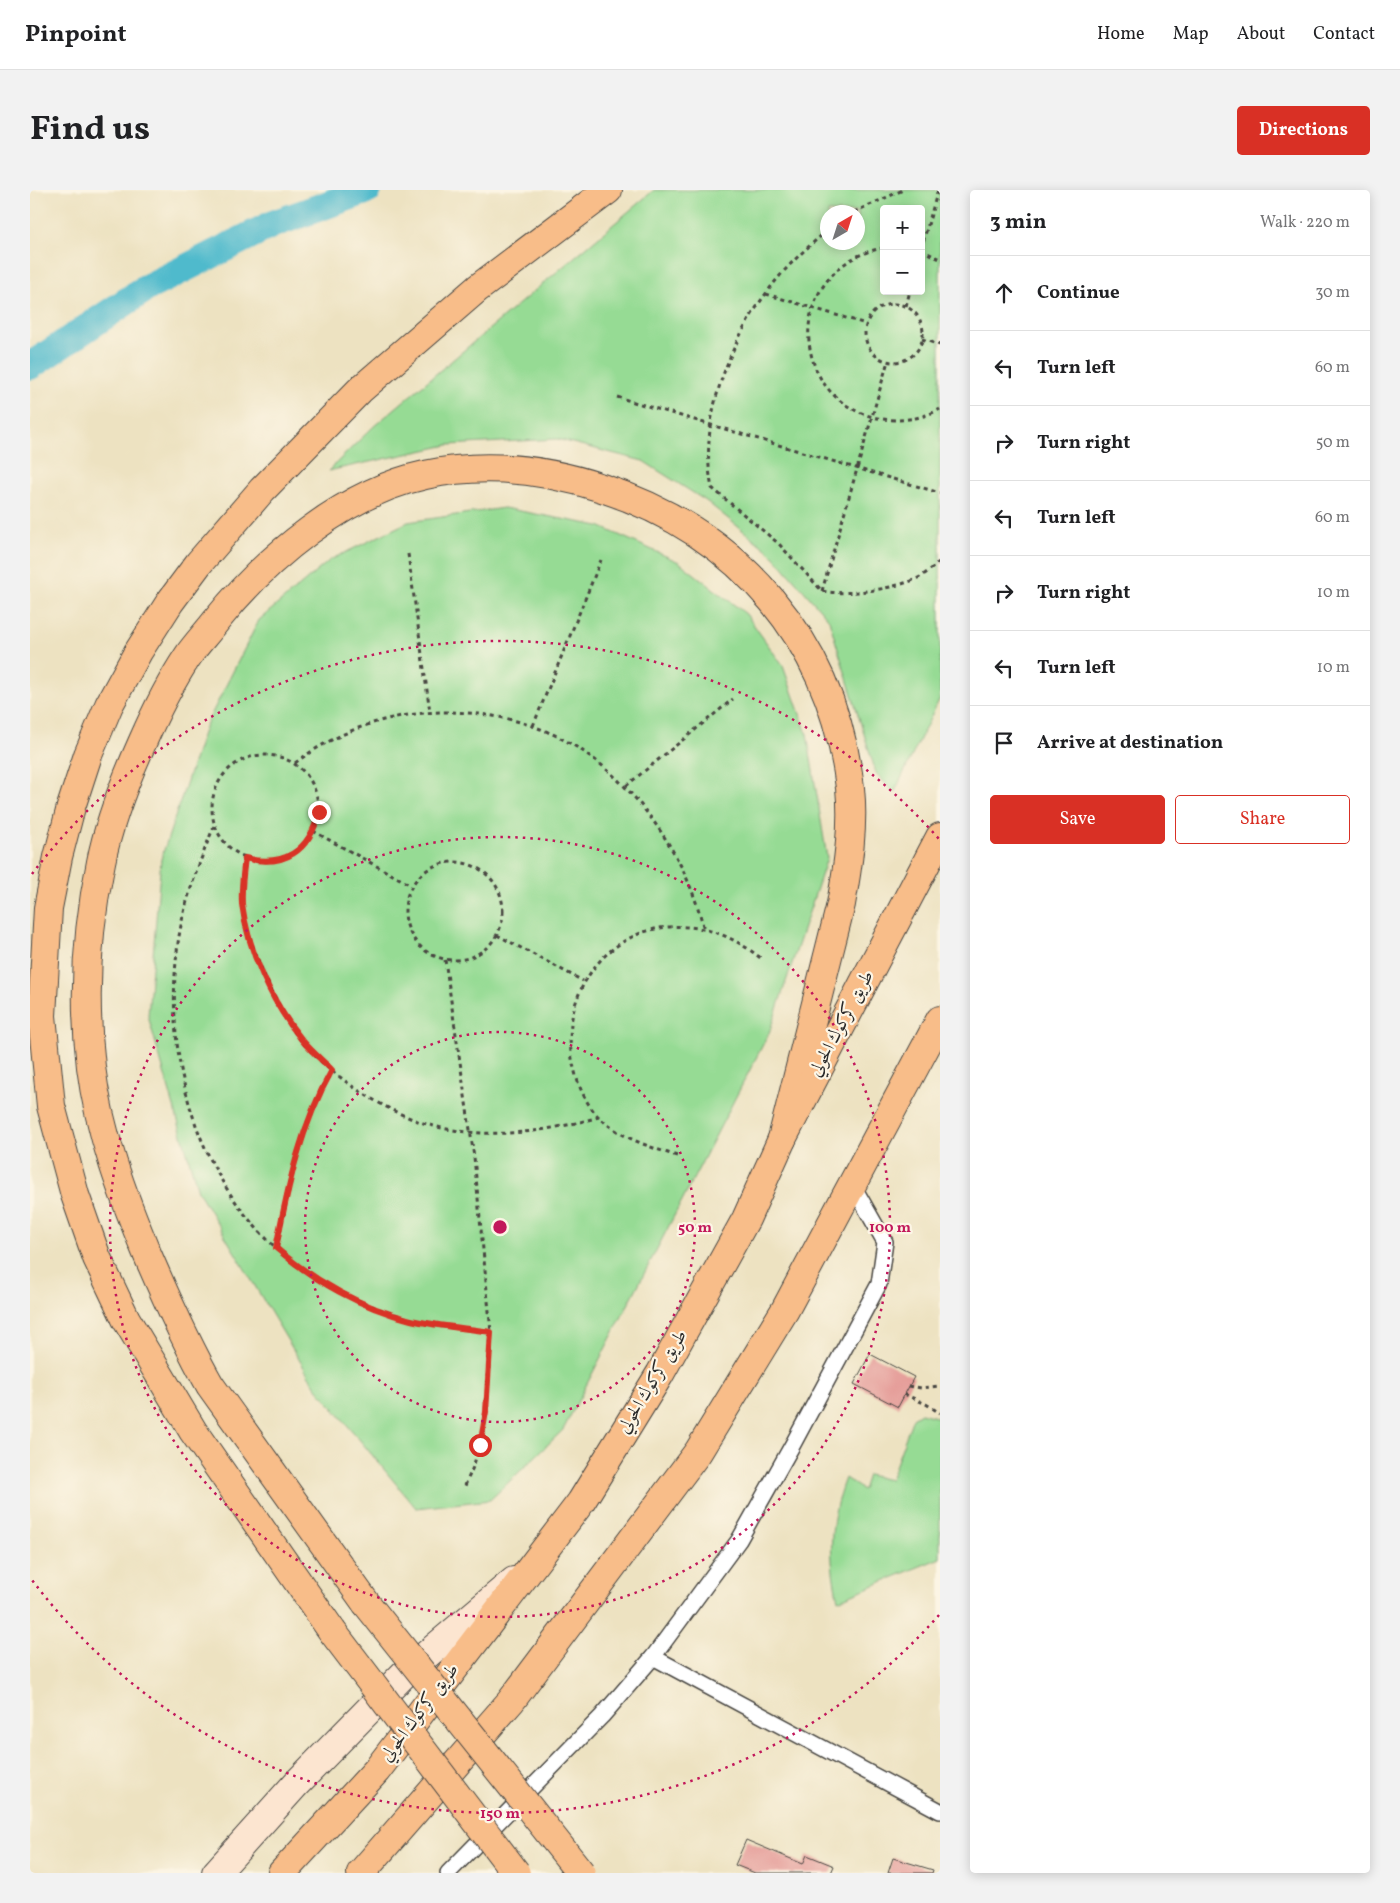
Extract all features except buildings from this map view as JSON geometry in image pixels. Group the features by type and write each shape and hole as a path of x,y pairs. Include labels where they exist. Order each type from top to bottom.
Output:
{"highway":[{"path":"516,1873 332,1631 193,1431 126,1319 97,1258 75,1195 51,1106 42,1016 48,908 71,806 88,755 109,705 138,652 170,602 199,563 262,490 360,390 478,288 608,190"},
{"path":"580,1873 366,1603 210,1385 188,1346 172,1312 126,1202 100,1116 91,1071 87,1024 91,917 101,858 131,769 155,714 188,656 235,596 313,528 358,499 384,487 426,474 478,468 510,468 543,472 577,480 637,500 688,527 733,560 784,615 809,653 829,698 842,743 850,790 851,812 846,876 841,904 782,1139"},
{"name":"طريق كركوك الحولي","path":"282,1873 377,1770 581,1502 660,1374 746,1219 782,1139 940,837"},
{"path":"361,1873 511,1701 698,1452 785,1310 940,1020"}],"main road":[{"path":"216,1873 296,1784 405,1673 532,1566"}],"lane":[{"path":"448,1873 602,1716 653,1657 739,1540 879,1284 885,1242 852,1184"},
{"path":"653,1657 940,1811"}],"path":[{"path":"865,207 903,190"},
{"path":"925,236 938,190"},
{"path":"820,237 788,266 766,294 748,321 736,345 717,396 710,425 707,457 712,488 779,544 822,591 862,591 899,585 920,577 940,562"},
{"path":"880,249 871,250 849,259 831,275 817,294 810,317 809,341 814,365 826,386 843,403 863,415 887,421 911,420 930,415 940,409"},
{"path":"925,252 940,258"},
{"path":"766,294 866,324"},
{"path":"906,306 909,295"},
{"path":"897,304 906,306 919,318 923,327 922,339 916,353 909,358 900,362 882,360 868,348 865,339 866,324 872,314 879,308 897,304"},
{"path":"922,339 940,344"},
{"path":"822,591 888,361"},
{"path":"617,397 940,493"},
{"path":"935,491 940,486"},
{"path":"408,554 430,712"},
{"path":"533,726 601,560"},
{"path":"626,786 733,699"},
{"path":"294,763 317,747 370,723 395,716 430,712 464,712 491,715 533,726 570,742 595,758 626,786 652,819 679,861 699,911 704,930"},
{"path":"266,754 281,756 294,763 306,772 318,798 319,812 309,839 287,857 274,861 259,861 245,858 232,850 214,826 211,812 212,797 217,783 226,771 238,762 251,756 266,754"},
{"path":"214,826 192,887 177,951 176,1042 182,1080 191,1114 207,1151 223,1181 241,1209 276,1248 316,1278 349,1297 410,1320 491,1332"},
{"path":"313,831 411,885"},
{"path":"245,858 242,880 242,904 247,926 269,988 291,1026 304,1042 332,1070 362,1093 395,1112 417,1121 441,1128 471,1132 519,1133 547,1130 599,1117"},
{"path":"449,862 464,863 478,868 490,878 498,891 503,905 502,921 497,935 490,945 480,953 458,960 446,960 427,952 412,938 406,925 404,911 411,885 421,874 434,865 449,862"},
{"path":"677,1156 630,1138 599,1117 585,1097 577,1080 571,1051 570,1021 575,1002 584,981 608,954 624,942 640,934 675,927 704,930 731,938 763,960"},
{"path":"497,935 584,981"},
{"path":"446,960 447,979 471,1132 491,1332 486,1412 480,1445 464,1488"},
{"path":"276,1248 296,1156 315,1101 332,1070"},
{"path":"909,1386 921,1388 940,1386"},
{"path":"904,1394 940,1413"}],"green space":[{"path":"654,190 940,190 940,698 894,793 876,773 829,620 771,553 706,501 643,461 557,439 448,445 328,471 373,427"},
{"path":"504,508 599,526 679,562 746,614 783,666 807,734 827,858 769,1033 563,1430 490,1500 416,1508 315,1386 198,1191 148,1016 161,859 205,727 259,620 330,560 408,522"},
{"path":"921,1413 940,1418 940,1558 838,1600 833,1568 832,1539 836,1509 845,1478 863,1490 868,1475 890,1480 913,1418"}],"waterway":[{"path":"30,366 148,287 273,224 368,190"}],"route":[{"path":"319,812 316,826 309,839 287,857 274,861 259,861 245,858 242,880 242,904 247,926 253,948 269,988 291,1026 332,1070 315,1101 302,1136 285,1200 276,1248 316,1278 349,1297 378,1309 410,1320 491,1332 486,1412 480,1445"}]}
